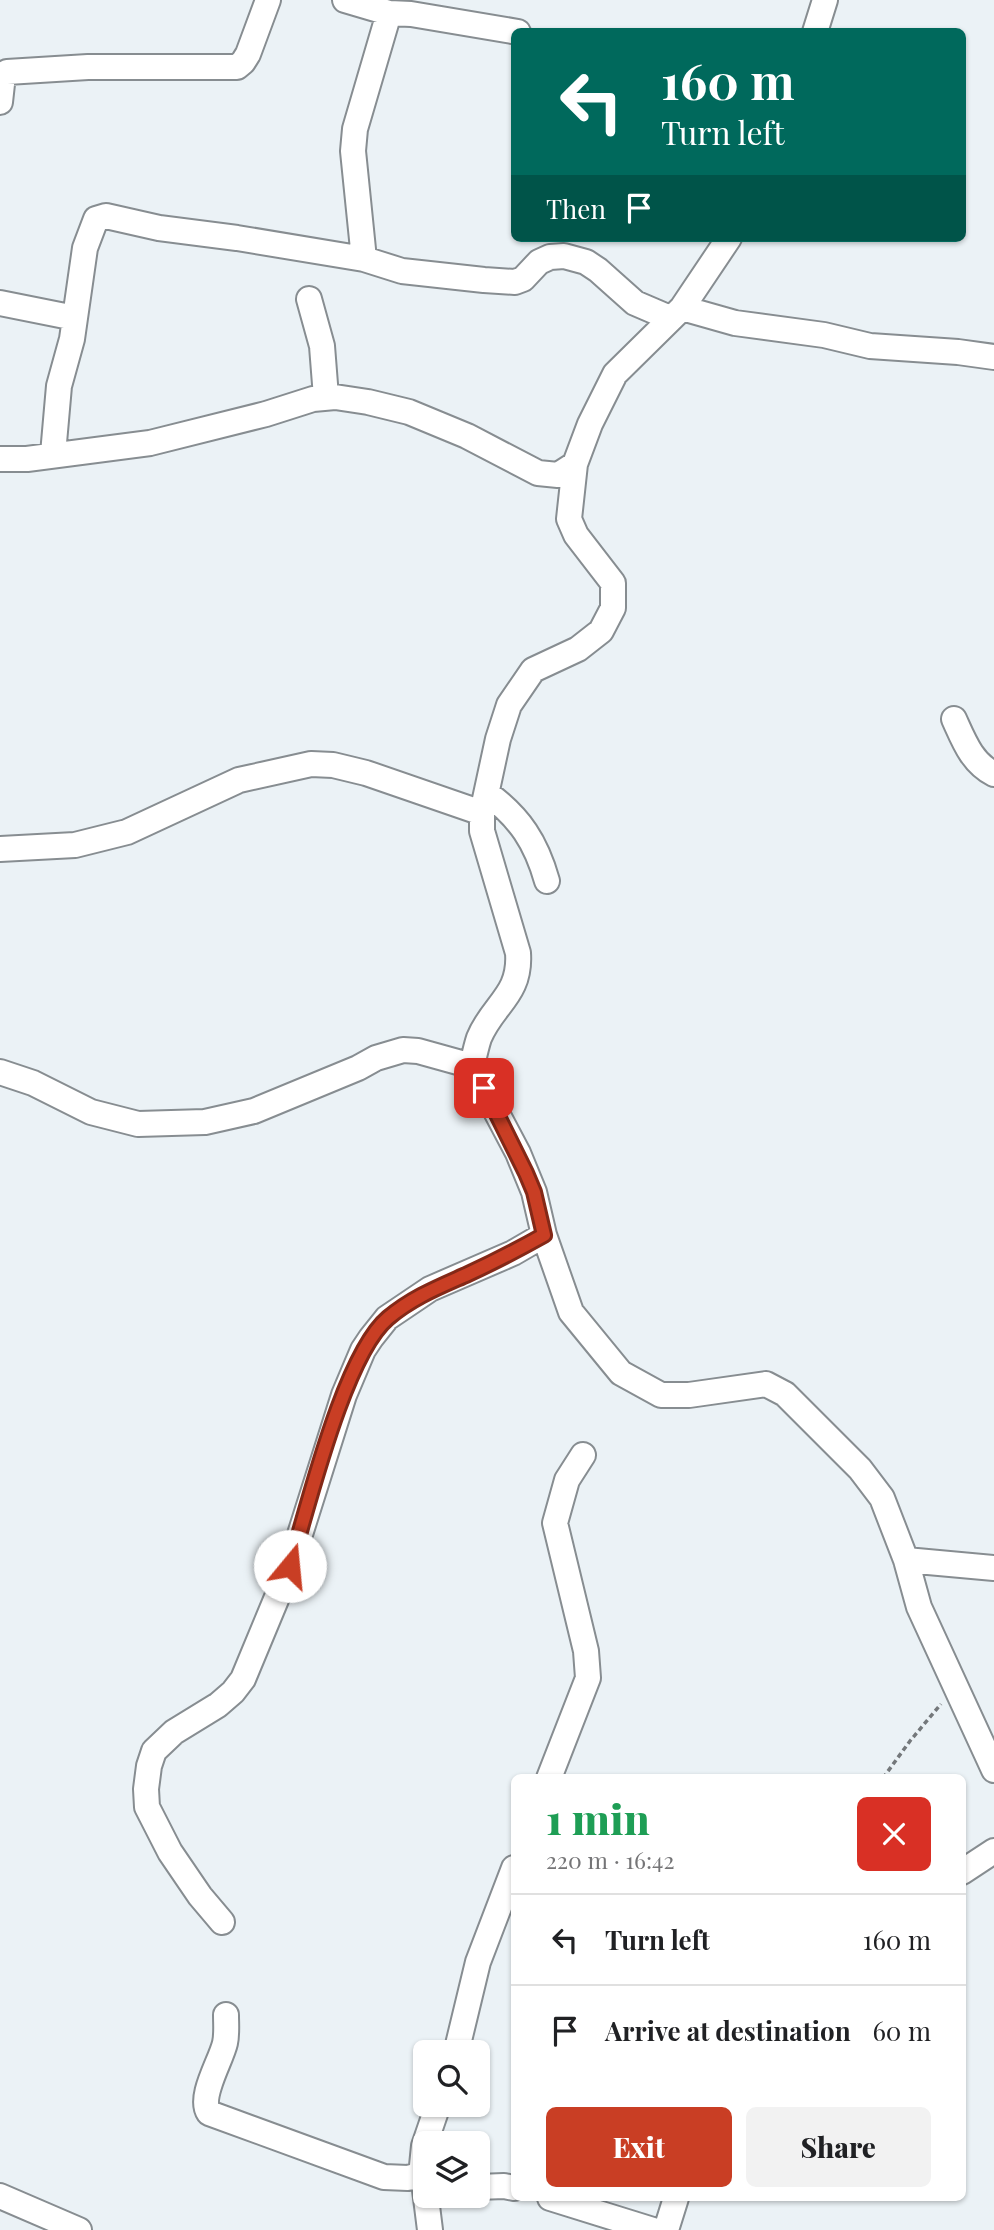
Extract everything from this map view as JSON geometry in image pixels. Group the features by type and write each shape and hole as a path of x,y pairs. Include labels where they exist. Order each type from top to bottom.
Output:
{"street":[{"path":"0,102 3,67 237,66 248,54 268,0"},
{"path":"345,0 389,13 411,13 511,31"},
{"path":"816,28 825,0"},
{"path":"364,259 353,151 355,129 389,13"},
{"path":"53,454 59,386 72,338 85,248 96,219 106,216 159,228 364,259 402,271 515,282 523,279 539,262 550,257 576,258 598,270 635,303 676,313 824,335 870,346 994,357"},
{"path":"726,242 676,313 615,374 590,424 575,464 569,519 576,535 613,583 613,608 601,631 578,649 533,670 509,705 498,739 482,831 518,953 519,969 516,982 479,1037 472,1066 518,1153 534,1192 544,1235 571,1312 621,1373 661,1395 689,1395 766,1384 785,1394 860,1469 882,1498 906,1560 919,1607 994,1770"},
{"path":"309,299 322,346 326,397"},
{"path":"0,303 75,318"},
{"path":"0,459 27,459 150,443 326,397 368,402 410,412 467,436 538,473 558,475 575,464"},
{"path":"954,719 971,755 994,774"},
{"path":"0,849 75,845 127,832 239,780 311,764 332,765 485,804 514,816 540,857 547,881"},
{"path":"0,1072 33,1083 91,1112 138,1125 205,1122 254,1111 358,1069 376,1058 402,1050 418,1051 472,1066"},
{"path":"222,1922 200,1896 170,1852 147,1807 146,1789 155,1751 174,1732 218,1705 243,1679 290,1566 344,1395 363,1350 380,1325 430,1289 513,1253 544,1235"},
{"path":"551,1774 587,1678 586,1651 555,1523 568,1480 583,1455"},
{"path":"906,1560 994,1568"},
{"path":"966,1869 994,1851"},
{"path":"459,2040 478,1962 511,1876"},
{"path":"226,2015 225,2041 207,2095 205,2108 209,2113 384,2177 408,2178 413,2175"},
{"path":"490,2187 511,2188"},
{"path":"0,2196 79,2230"},
{"path":"560,2201 653,2230"},
{"path":"666,2230 675,2201"},
{"path":"427,2208 430,2230"}],"path":[{"path":"886,1774 956,1686"}],"route":[{"path":"290,1566 344,1395 363,1350 380,1325 430,1289 513,1253 544,1235 534,1192 518,1153 484,1088"}]}
